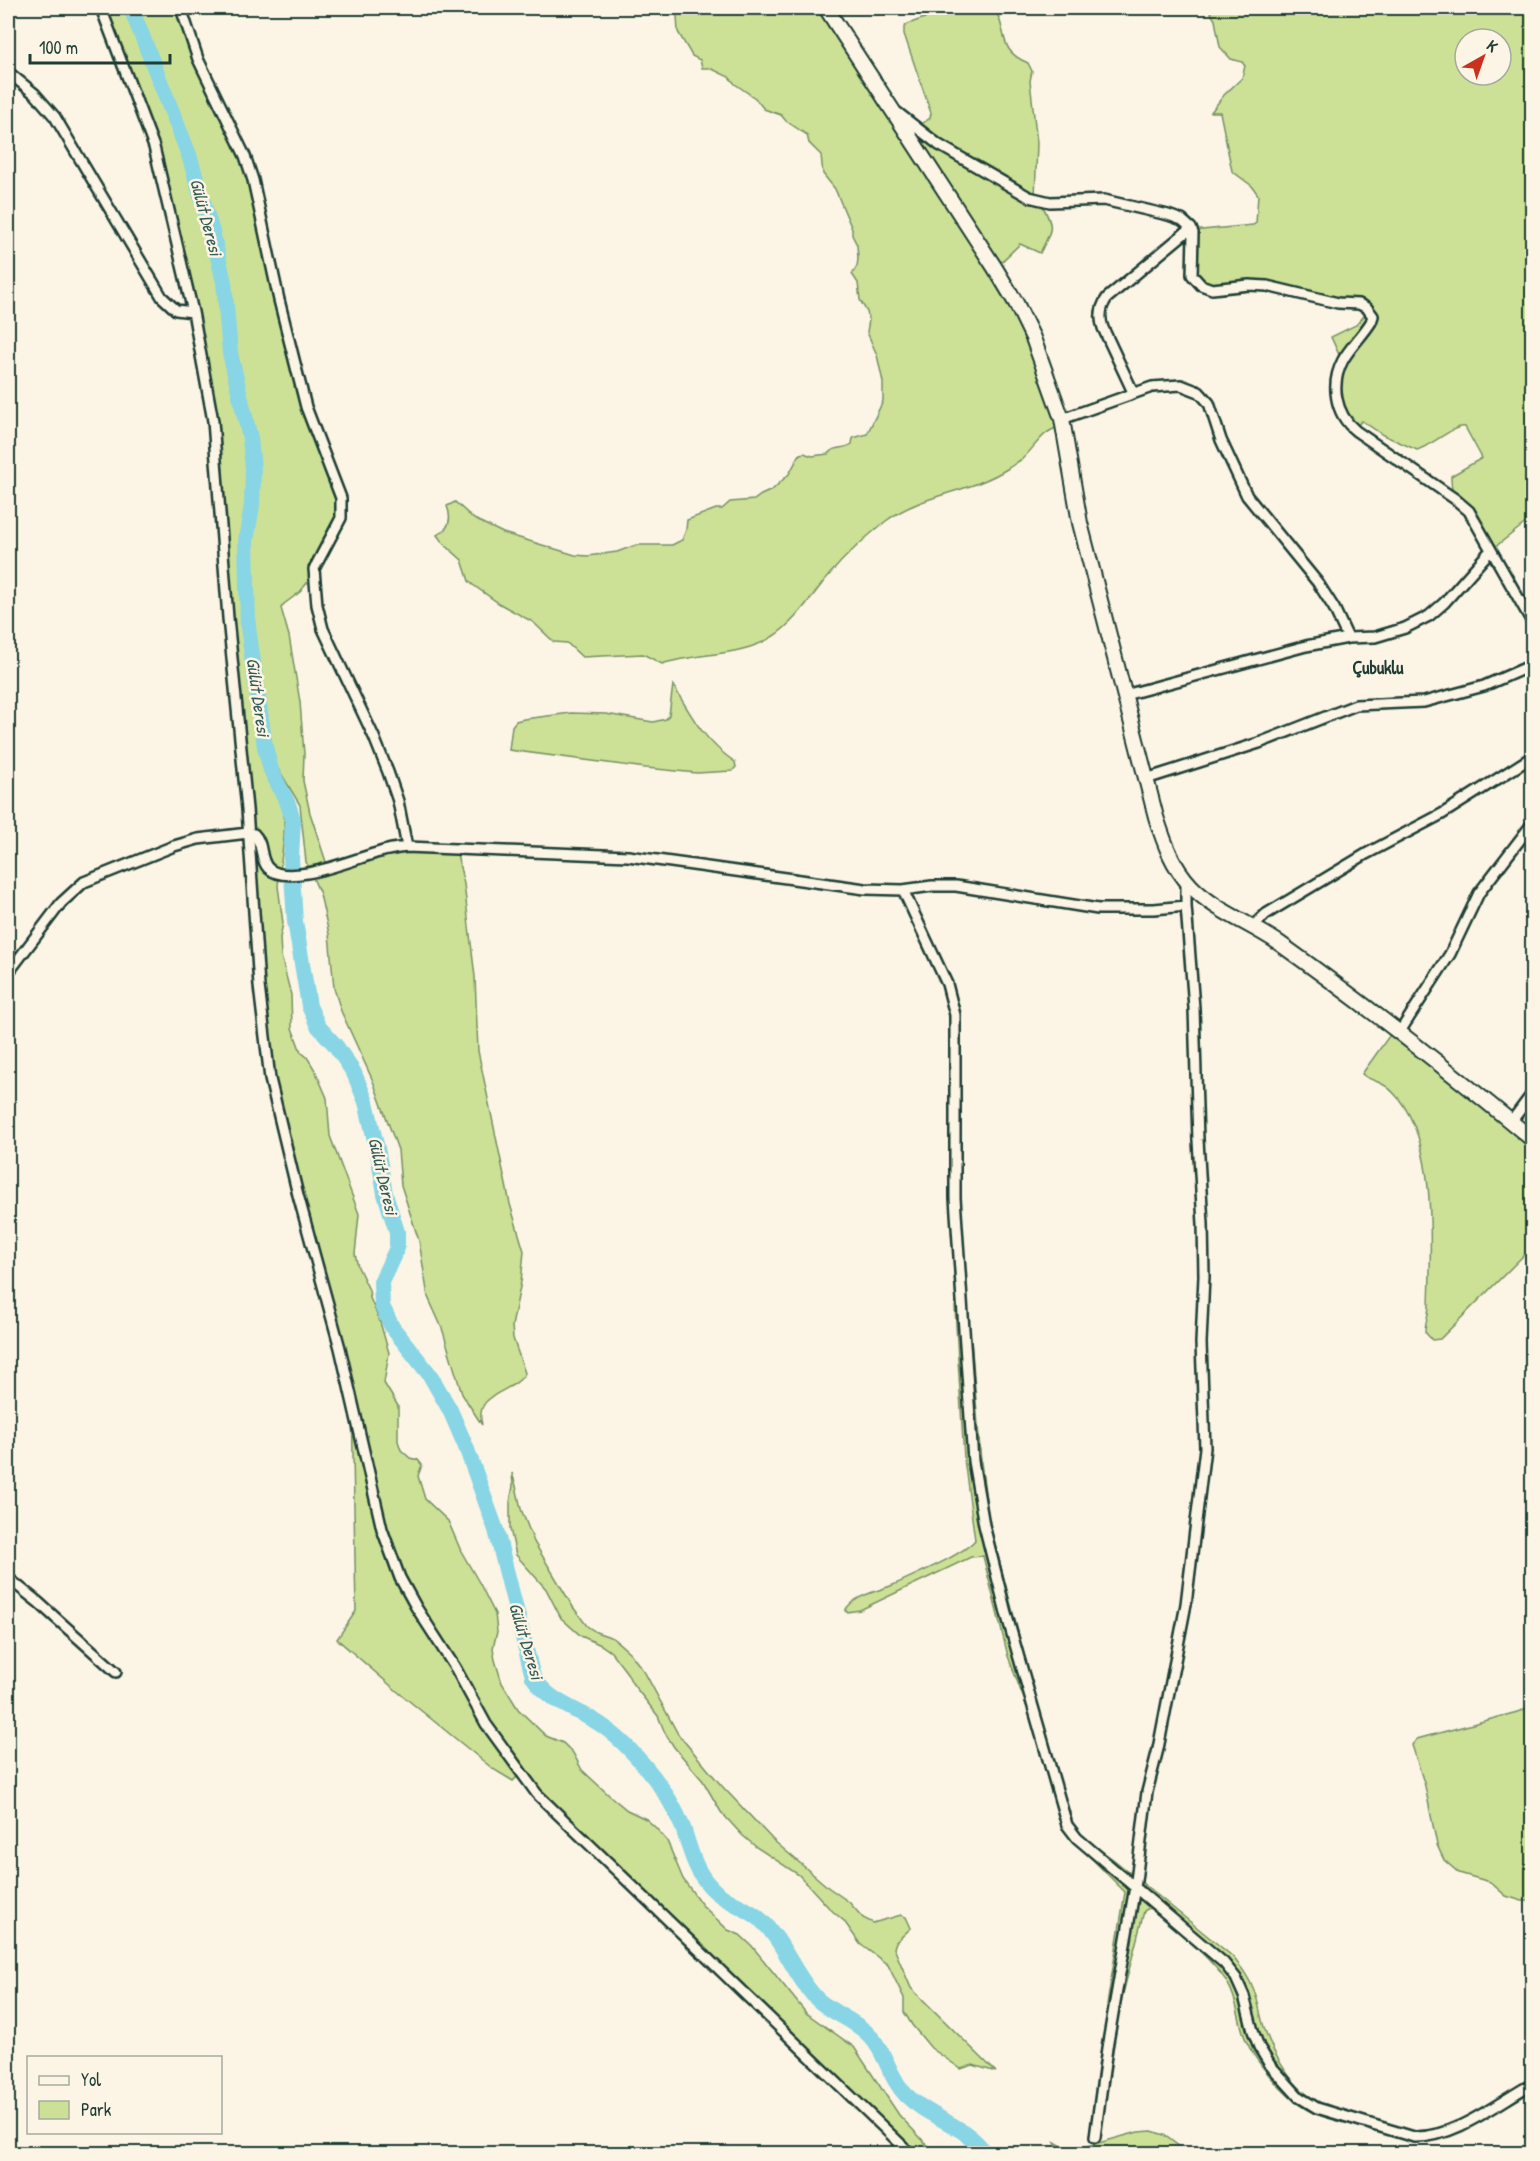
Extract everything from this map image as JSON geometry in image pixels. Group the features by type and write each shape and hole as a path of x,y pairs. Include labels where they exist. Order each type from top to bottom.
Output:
{"street":[{"path":"101,8 154,147 193,312 213,421 259,986 270,1079 298,1195 340,1348 382,1529 400,1578 456,1669 486,1724 537,1794 911,2154"},
{"path":"181,8 198,59 245,156 253,180 279,300 306,407 341,498 341,518 314,569 316,605 323,629 388,772 400,810 407,847"},
{"path":"826,8 1016,303 1045,367 1062,419 1080,523 1146,779 1164,843 1172,861 1186,881 1205,898 1277,942 1399,1033 1533,1139"},
{"path":"8,72 35,94 55,117 162,297 176,310 193,312"},
{"path":"893,110 939,145 1029,197 1050,202 1104,200 1176,217 1191,228 1194,241 1192,275 1201,285 1212,289 1258,284 1338,303 1359,304 1369,310 1373,316 1371,322 1344,359 1338,375 1337,402 1343,419 1356,431 1462,505 1475,520 1533,622"},
{"path":"1133,392 1101,322 1101,309 1107,298 1191,228"},
{"path":"1062,419 1152,387 1182,385 1193,388 1205,397 1221,440 1247,496 1318,583 1334,608 1348,638"},
{"path":"1125,695 1306,646 1348,638 1375,637 1418,623 1444,603 1491,550"},
{"path":"1146,779 1258,742 1356,705 1424,702 1484,686 1533,666"},
{"path":"1252,927 1266,914 1366,854 1442,814 1533,758"},
{"path":"1399,1033 1450,954 1479,893 1533,824"},
{"path":"8,973 61,903 84,882 182,844 222,835 248,833 254,834 260,841 268,868 284,874 313,872 343,865 380,852 407,847 628,856 865,889 903,890 943,885 964,887 1098,909 1154,909 1186,906"},
{"path":"1095,2137 1107,2048 1135,1886 1147,1792 1158,1749 1186,1604 1205,1448 1201,1343 1204,1276 1203,1224 1197,1140 1194,1008 1186,881"},
{"path":"903,890 947,984 955,1015 955,1198 973,1461 984,1525 1006,1613 1063,1817 1077,1838 1224,1963 1236,1978 1244,1996 1252,2031 1265,2056 1292,2090 1317,2108 1414,2137 1428,2137 1456,2129 1533,2084"},
{"path":"1511,1122 1533,1094"},
{"path":"8,1578 116,1672"}],"green space":[{"path":"101,8 181,8 189,36 245,156 306,407 342,509 307,583 281,608 289,636 300,702 304,754 303,781 310,813 328,868 379,852 456,850 464,884 475,977 478,1051 510,1204 524,1251 521,1282 512,1326 513,1338 525,1373 520,1380 496,1394 483,1405 482,1425 462,1394 442,1328 428,1297 419,1241 401,1185 398,1150 373,1081 341,1011 334,988 329,934 320,894 306,862 300,805 279,770 272,769 266,773 284,811 284,837 278,886 283,923 280,938 281,956 291,995 292,1028 301,1052 315,1070 327,1098 330,1136 359,1214 355,1254 389,1353 384,1383 398,1406 398,1441 401,1450 422,1465 418,1476 425,1499 448,1521 461,1551 495,1614 497,1632 493,1648 495,1660 502,1683 518,1709 546,1736 563,1743 573,1753 582,1770 610,1796 656,1828 667,1841 683,1879 702,1905 728,1930 740,1935 752,1946 806,2013 854,2047 899,2115 935,2153 911,2153 521,1773 513,1781 493,1769 337,1639 356,1611 352,1401 270,1079 213,421 165,189"},
{"path":"671,8 826,8 893,110 915,123 923,123 930,118 931,113 904,34 904,27 952,8 994,8 1007,46 1018,58 1028,63 1032,71 1030,81 1037,143 1035,198 1040,200 1050,222 1050,232 1040,253 1020,244 995,268 1016,303 1063,427 1045,434 1022,459 992,477 915,505 886,521 843,560 796,616 772,637 748,648 662,664 643,654 582,657 567,643 554,642 533,622 500,604 473,585 469,581 462,560 437,535 445,530 449,523 447,506 455,502 474,519 503,533 575,555 588,556 617,552 636,545 672,545 682,540 687,520 722,509 730,502 754,500 772,490 789,474 800,454 812,456 828,454 833,449 852,444 853,438 867,434 883,401 883,382 877,355 867,332 869,320 860,300 858,283 852,274 857,266 857,245 835,189 823,174 821,155 809,143 807,135 781,115 764,109 755,98 729,77 710,68 702,68 700,60 692,56 678,32 677,16"},
{"path":"1208,8 1532,8 1532,518 1491,550 1475,520 1455,498 1451,486 1451,476 1482,458 1465,427 1455,429 1417,450 1383,435 1362,421 1353,429 1340,411 1340,357 1331,337 1356,325 1369,310 1267,286 1221,288 1197,283 1192,231 1256,223 1258,195 1252,186 1232,171 1220,112 1211,112 1224,95 1242,78 1245,66 1242,62 1231,59 1220,47 1215,20"},
{"path":"673,685 707,737 735,762 736,767 732,771 697,773 509,750 512,726 516,721 524,719 571,713 606,714 653,722 666,719 669,715"},
{"path":"1394,1029 1532,1139 1532,1247 1440,1339 1432,1340 1425,1332 1429,1305 1430,1226 1426,1169 1420,1143 1411,1119 1397,1097 1387,1087 1362,1074"},
{"path":"960,1284 971,1339 981,1462 989,1522 1043,1726 1044,1741 1034,1727 1008,1656 983,1556 971,1557 860,1610 845,1611 853,1601 937,1565 975,1540 964,1459 957,1342 955,1307"},
{"path":"512,1473 521,1509 534,1542 587,1626 613,1638 630,1653 645,1673 678,1734 721,1785 773,1840 849,1902 863,1918 873,1923 901,1915 906,1917 911,1928 896,1942 894,1948 911,1988 996,2072 973,2065 961,2069 931,2048 904,2012 904,1998 888,1965 860,1944 844,1921 799,1875 742,1835 721,1812 703,1781 674,1747 658,1716 611,1652 581,1636 561,1618 546,1589 516,1555 510,1529"},
{"path":"1532,1705 1532,1901 1522,1901 1506,1896 1490,1882 1459,1873 1444,1860 1437,1845 1425,1786 1412,1745 1417,1739 1521,1711"},
{"path":"1088,1845 1113,1859 1232,1956 1252,1986 1273,2049 1285,2071 1302,2090 1321,2103 1388,2125 1385,2133 1314,2113 1288,2095 1260,2064 1247,2042 1228,1984 1192,1944 1149,1908 1144,1911 1112,2037 1106,2035 1107,2005 1125,1892 1084,1851"},
{"path":"1152,2131 1164,2135 1188,2153 1060,2153 1055,2142 1070,2151 1138,2132"}],"waterway":[{"name":"Gülüt Deresi","path":"131,8 189,155 224,282 230,353 250,438 253,469 252,505 246,541 248,627 265,747 271,770 288,804 293,820 291,859 295,921 309,1006 318,1026 336,1046 354,1073 366,1102 385,1194 397,1232 397,1248 381,1282 382,1306 392,1327 430,1375 450,1410 466,1447 496,1530 533,1677 553,1698 601,1725 632,1752 670,1802 683,1828 696,1865 709,1885 721,1896 761,1920 776,1938 801,1979 816,1998 868,2034 879,2048 895,2081 906,2095 915,2103 968,2135 986,2154"}],"district":[{"name":"Çubuklu","path":"1378,668"}]}
